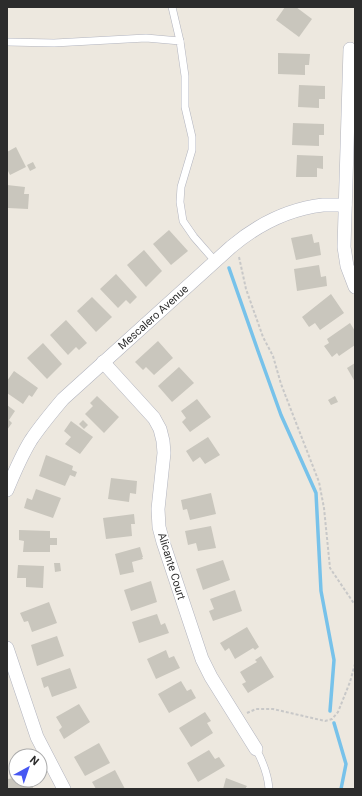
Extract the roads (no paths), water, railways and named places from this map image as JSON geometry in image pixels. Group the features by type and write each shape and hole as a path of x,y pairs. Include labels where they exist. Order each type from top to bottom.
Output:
{"street":[{"path":"350,50 344,247 347,266 355,287"},
{"name":"Mescalero Avenue","path":"7,490 27,447 46,418 63,399 243,236 282,215 301,209 345,205"},
{"name":"Alicante Court","path":"103,362 154,418 160,429 164,453 158,509 159,527 163,542 202,659 211,677 256,749"},
{"path":"7,651 37,737 64,789"}],"lane":[{"path":"172,7 180,41 184,76 185,107 192,136 192,150 181,187 180,202 183,221 194,237 215,261"},
{"path":"7,42 54,43 146,38 180,41"},
{"path":"256,749 267,776 269,789"}],"waterway":[{"path":"229,268 281,415 316,493 321,591 334,660 330,711"},
{"path":"334,723 346,764 341,789"}]}
